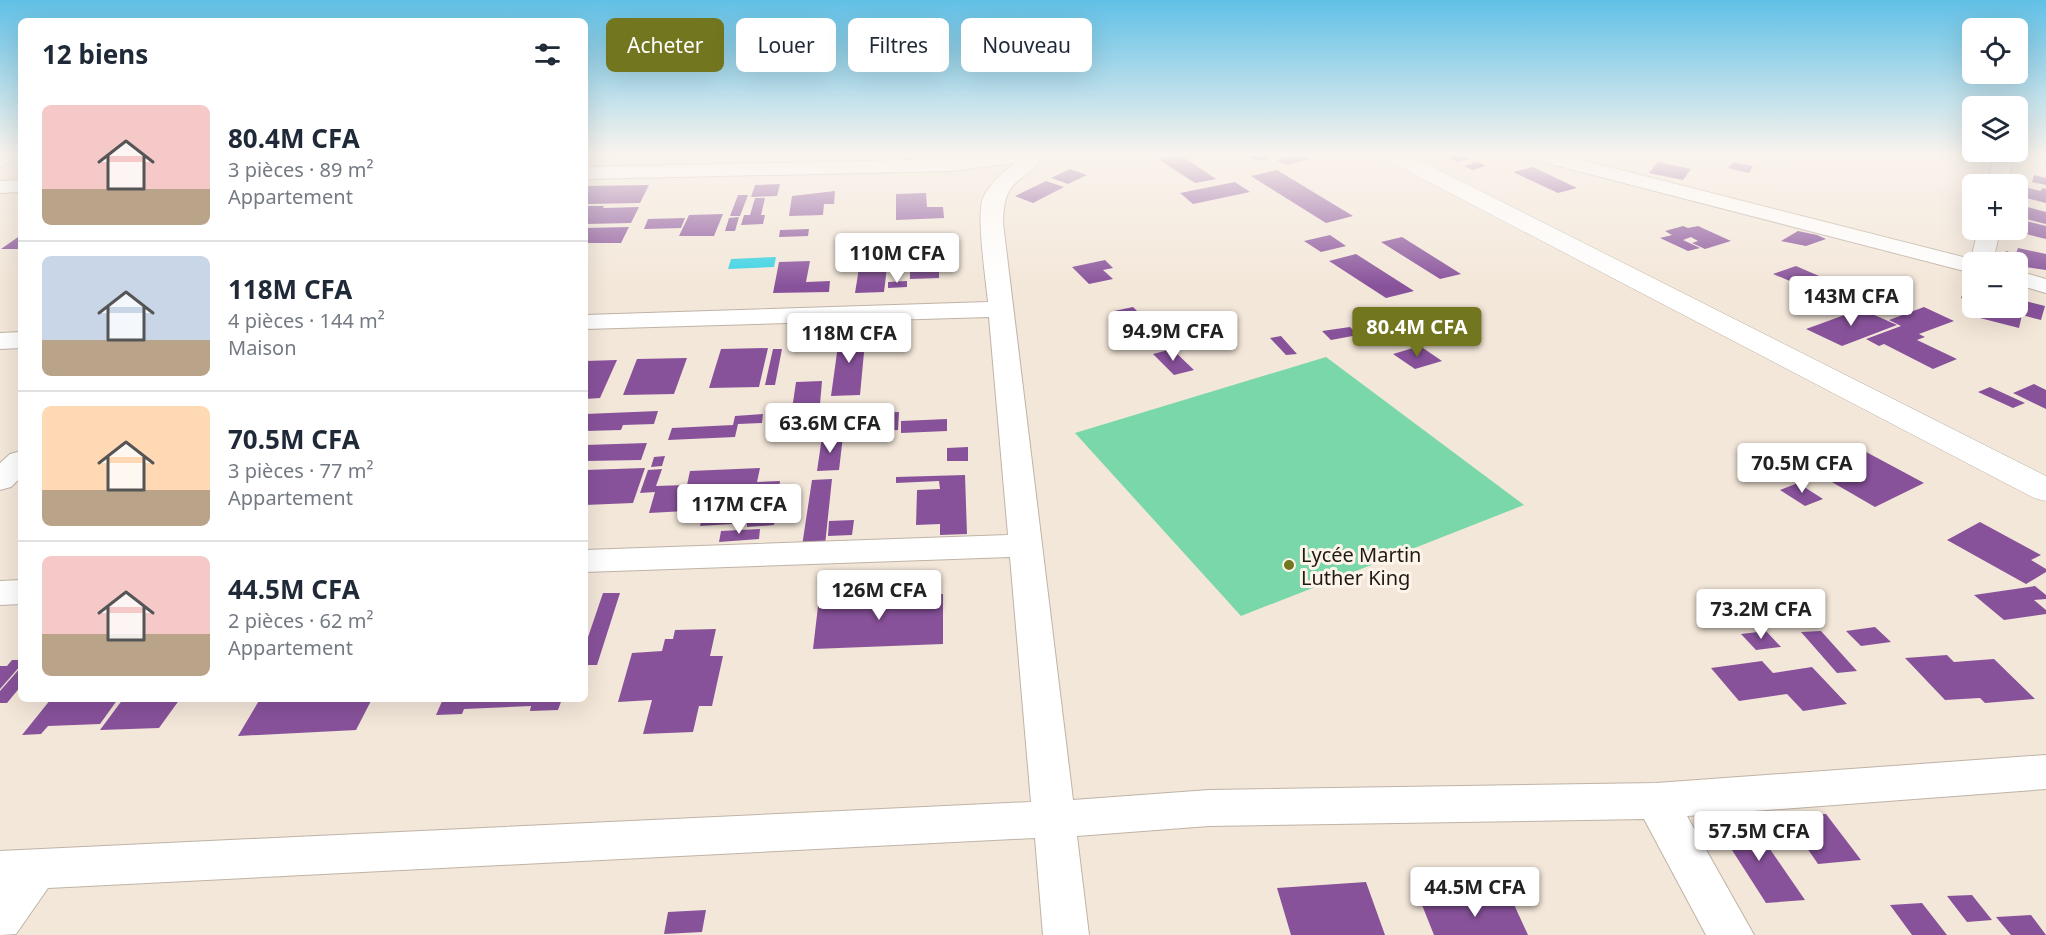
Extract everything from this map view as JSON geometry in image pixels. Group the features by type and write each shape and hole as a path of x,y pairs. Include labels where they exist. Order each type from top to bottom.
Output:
{"street":[{"path":"993,199 992,223 1066,935"},
{"path":"1477,199 2046,490"},
{"path":"1709,199 1962,263"},
{"path":"2028,281 2046,286"},
{"path":"588,322 1002,309"},
{"path":"0,340 18,340"},
{"path":"0,480 18,463"},
{"path":"588,561 1025,545"},
{"path":"0,593 18,592"},
{"path":"0,919 18,870 1054,819 1209,808 1656,801 2046,772"},
{"path":"1656,801 1731,935"}],"green space":[{"path":"1326,357 1524,505 1241,616 1075,433"}],"water":[{"path":"776,257 774,267 728,269 731,259"}],"building":[{"path":"588,199 642,199 640,203 588,204"},
{"path":"737,199 747,199 740,216 730,216"},
{"path":"755,199 765,199 761,215 765,215 763,224 741,225 744,215 750,215"},
{"path":"792,199 834,199 834,204 824,204 823,215 789,216"},
{"path":"896,199 926,199 927,207 943,207 944,218 896,220"},
{"path":"1022,199 1041,199 1033,203"},
{"path":"1187,199 1218,199 1193,204"},
{"path":"1287,199 1324,199 1353,216 1326,223"},
{"path":"2029,199 2046,199 2046,203"},
{"path":"588,206 639,207 631,223 588,224"},
{"path":"2028,207 2046,212 2046,224 2028,220"},
{"path":"723,214 714,236 679,236 689,215"},
{"path":"739,217 735,231 725,231 729,218"},
{"path":"685,218 681,228 644,229 648,219"},
{"path":"2028,222 2046,226 2046,239 2028,234"},
{"path":"1683,226 1688,228 1698,226 1731,241 1705,249 1692,243 1698,241 1691,237 1683,240 1700,248 1688,251 1660,238 1672,235 1665,231"},
{"path":"629,227 621,243 588,243 588,228"},
{"path":"809,229 808,236 779,237 780,230"},
{"path":"1798,231 1826,239 1806,246 1781,241"},
{"path":"1330,235 1346,246 1321,252 1304,241"},
{"path":"18,237 18,249 1,249"},
{"path":"1402,237 1461,274 1440,279 1381,242"},
{"path":"2018,248 2046,254 2046,270 2028,267 2028,252 2017,252"},
{"path":"1356,254 1414,291 1386,298 1329,261"},
{"path":"898,258 929,258 929,263 897,263"},
{"path":"843,260 871,260 871,265 842,265"},
{"path":"1105,260 1113,268 1103,270 1113,279 1089,284 1072,267"},
{"path":"810,261 806,282 830,281 829,292 773,293 779,262"},
{"path":"1796,266 1849,289 1828,297 1773,274"},
{"path":"887,267 884,292 855,293 859,268"},
{"path":"939,267 939,278 910,279 910,268"},
{"path":"907,281 907,287 888,288 888,282"},
{"path":"2028,302 2045,306 2041,320 2028,317"},
{"path":"1133,307 1155,329 1136,333 1114,311"},
{"path":"1924,307 1954,321 1919,334 1925,337 1917,340 1957,359 1933,369 1884,344 1879,346 1866,339 1901,326 1889,320"},
{"path":"1861,309 1897,325 1842,346 1806,329"},
{"path":"1980,318 2021,318 2019,328"},
{"path":"1350,327 1358,335 1331,340 1322,331"},
{"path":"840,331 866,331 860,395 831,396"},
{"path":"1281,336 1297,354 1286,355 1270,338"},
{"path":"1420,346 1442,361 1415,369 1393,354"},
{"path":"768,348 759,387 709,388 721,349"},
{"path":"773,349 782,349 775,385 765,385"},
{"path":"1172,349 1194,370 1174,375 1153,354"},
{"path":"687,358 674,394 623,395 637,359"},
{"path":"617,360 600,398 588,399 588,361"},
{"path":"822,381 817,439 799,440 801,422 790,423 796,382"},
{"path":"2034,384 2046,390 2046,409 2013,393"},
{"path":"1990,387 2025,403 2013,408 1978,392"},
{"path":"658,411 654,424 623,425 621,430 588,431 588,414"},
{"path":"899,412 898,430 824,433 826,415"},
{"path":"763,414 762,423 738,424 735,437 668,440 672,428 733,425 735,416"},
{"path":"947,419 947,431 901,433 901,421"},
{"path":"843,436 839,470 817,471 822,437"},
{"path":"647,443 641,460 588,461 588,445"},
{"path":"1855,446 1924,483 1875,507 1806,467"},
{"path":"968,447 968,461 947,461 947,448"},
{"path":"665,456 662,466 651,467 654,457"},
{"path":"645,468 633,503 588,505 588,470"},
{"path":"760,468 757,482 780,481 774,525 747,527 747,523 700,526 704,510 649,513 655,492 640,493 648,470 662,469 656,486 687,485 690,471"},
{"path":"965,475 967,534 940,535 940,524 916,525 917,490 940,489 939,481 896,483 896,477"},
{"path":"832,479 825,545 802,546 812,480"},
{"path":"1798,483 1823,499 1805,506 1780,490"},
{"path":"854,520 852,535 828,536 829,521"},
{"path":"1980,522 2041,555 2031,560 2046,569 2046,572 2026,584 1947,540"},
{"path":"760,529 759,539 719,542 721,531"},
{"path":"2035,586 2046,595 2046,599 2034,600 2046,610 2046,614 2004,620 1974,595"},
{"path":"603,593 620,593 597,665 588,665 588,637"},
{"path":"943,594 943,644 813,649 819,598"},
{"path":"1875,627 1891,642 1861,646 1846,631"},
{"path":"716,629 710,656 723,656 712,706 699,706 693,732 643,734 652,700 618,702 632,653 662,651 665,639 673,639 675,630"},
{"path":"1766,631 1781,647 1756,650 1741,634"},
{"path":"1821,631 1857,671 1837,673 1801,632"},
{"path":"1947,655 1954,662 1994,659 2035,699 1985,703 1980,698 1945,700 1905,658"},
{"path":"12,660 18,660 18,668 0,689 0,666 7,666"},
{"path":"1762,661 1773,673 1812,667 1847,704 1803,711 1787,694 1739,701 1711,668"},
{"path":"18,670 18,690 7,703 0,703 0,691"},
{"path":"49,702 116,702 100,724 48,726 41,734 22,735"},
{"path":"121,702 178,702 159,728 100,730"},
{"path":"258,702 370,702 356,730 238,736"},
{"path":"442,702 561,702 558,710 530,711 531,706 464,709 462,714 436,715"},
{"path":"1826,814 1861,860 1818,864 1785,816"},
{"path":"1750,820 1805,900 1766,903 1714,822"},
{"path":"1366,882 1385,935 1291,935 1277,888"},
{"path":"1972,895 1992,920 1967,922 1947,896"},
{"path":"1511,898 1528,935 1434,935 1422,905"},
{"path":"1922,903 1947,935 1912,935 1890,905"},
{"path":"706,910 702,932 664,934 668,912"},
{"path":"2031,915 2046,935 2011,935 1996,917"}],"place":[{"name":"Lycée Martin Luther King","path":"1289,565"}]}
